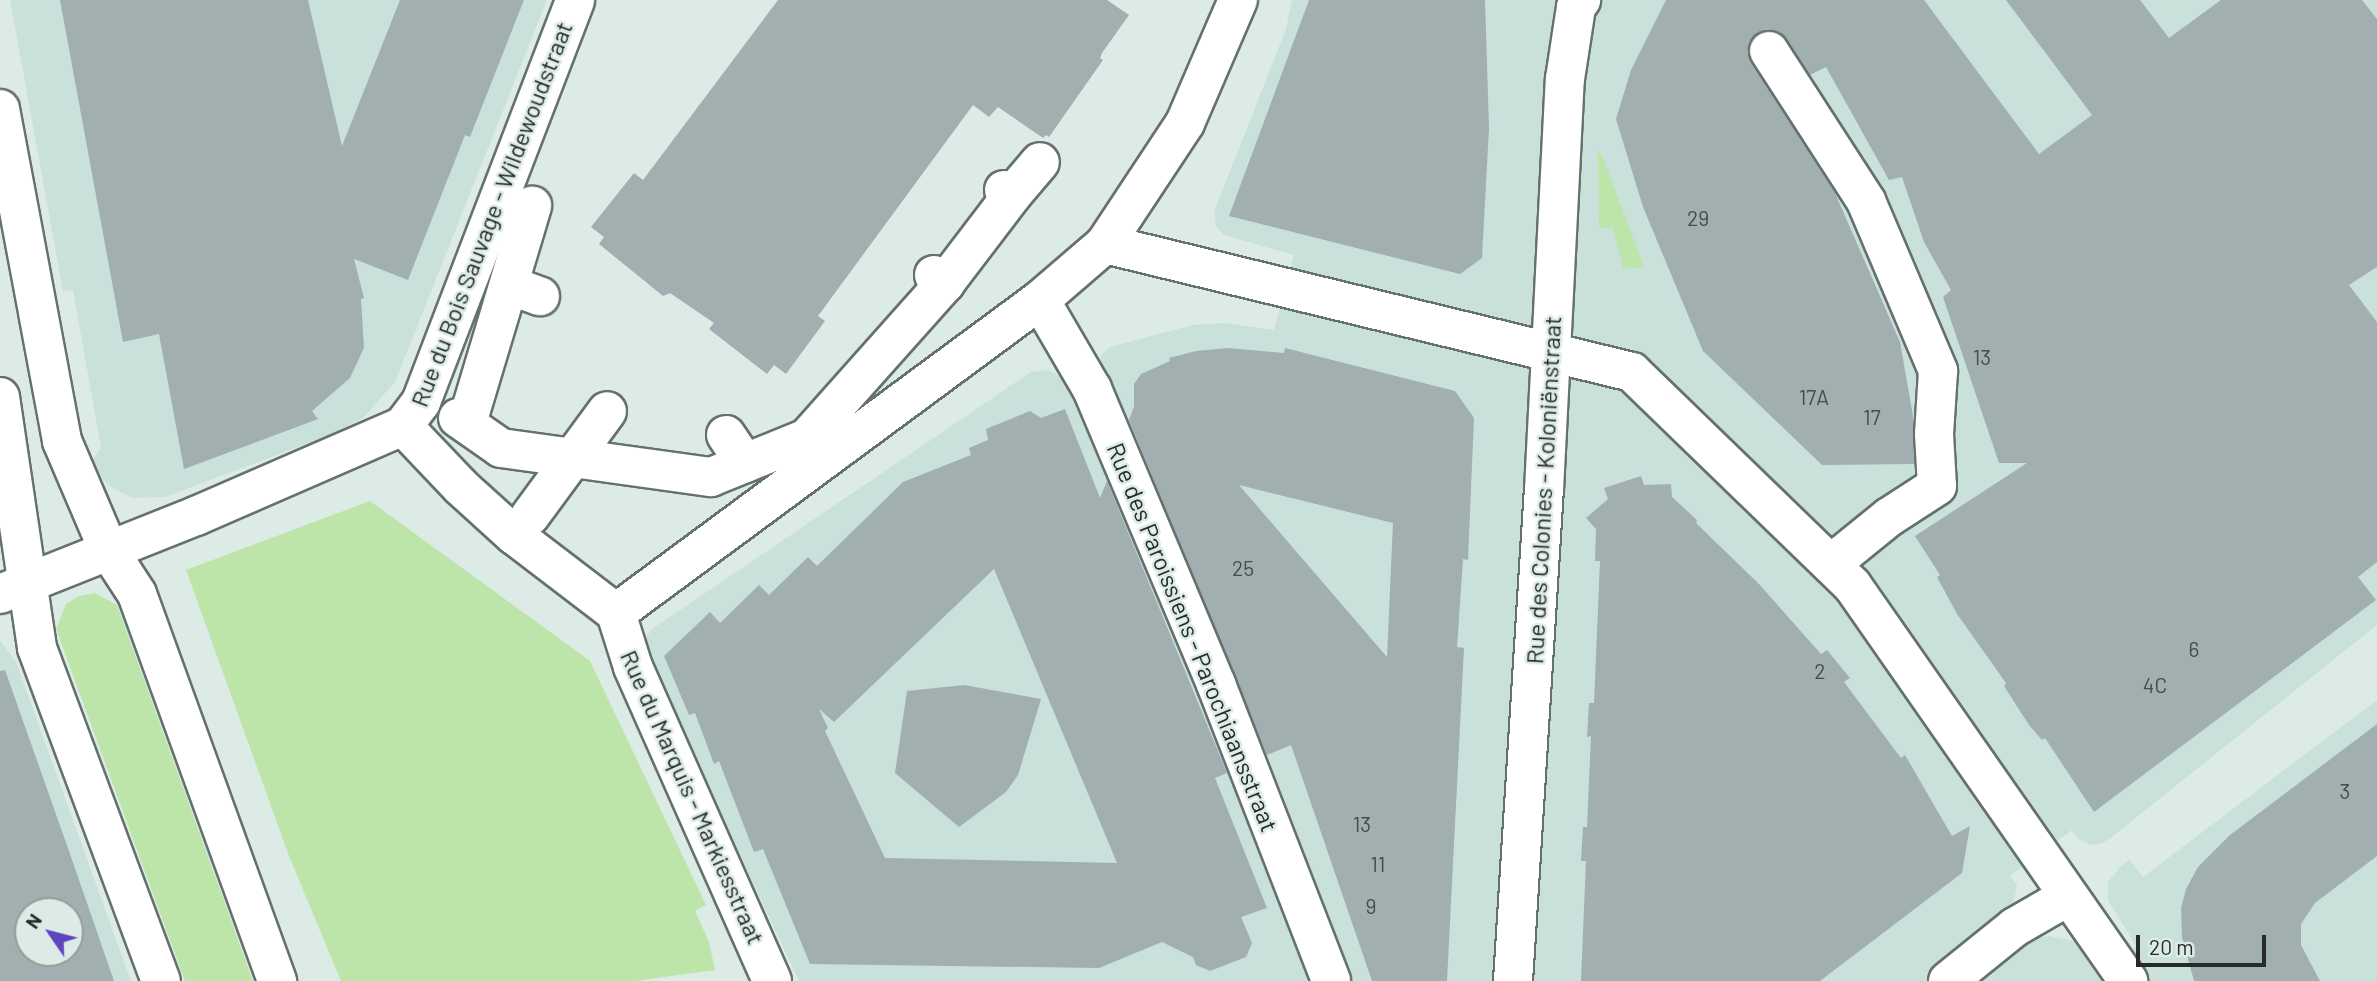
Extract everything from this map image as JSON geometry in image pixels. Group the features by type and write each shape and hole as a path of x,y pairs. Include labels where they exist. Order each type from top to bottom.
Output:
{"street":[{"name":"Rue du Bois Sauvage - Wildewoudstraat","path":"403,426 421,402 575,0"},
{"path":"14,588 109,551 403,426 461,486 514,535 616,612 1040,300 1105,244 1185,123 1238,0"},
{"name":"Rue des Colonies - Koloniënstraat","path":"1513,981 1565,79 1577,2"},
{"path":"1769,51 1866,201 1938,371 1934,434 1937,486 1889,517 1832,564"},
{"path":"0,109 62,441 109,551 137,594 277,981"},
{"path":"532,206 525,290 462,421 501,448 711,477 735,449 807,438 1008,192 1040,162"},
{"path":"1105,244 1632,372 1852,585 2128,981"},
{"name":"Rue des Paroissiens - Parochiaansstraat","path":"1040,300 1092,389 1216,684 1331,981"},
{"path":"0,397 11,485 14,588 161,981"},
{"path":"530,516 607,411"},
{"name":"Rue du Marquis - Markiesstraat","path":"616,612 632,667 772,981"},
{"path":"1948,981 2015,928 2067,897"}],"shaded area":[{"path":"10,0 547,0 395,382 364,417 335,433 165,497 132,498 111,487 102,478 93,459 101,448 73,290 63,291"},
{"path":"1292,0 2377,0 2377,625 2103,843 2092,845 2078,839 2072,830 2010,876 2017,885 2013,906 2027,940 2048,936 2079,942 2108,967 2136,946 2108,900 2108,882 2121,866 2129,860 2143,877 2377,700 2377,981 799,981 645,652 645,639 652,629 1031,372 1048,370 1069,381 1099,369 1101,355 1110,347 1193,325 1224,323 1274,330 1294,255 1224,235 1216,226 1214,212 1286,29"},
{"path":"0,640 16,662 131,981 0,981"}],"green space":[{"path":"1598,149 1644,267 1623,269 1613,228 1599,228"},
{"path":"370,501 590,661 706,905 695,911 709,942 715,970 635,981 341,981 289,856 186,570"},
{"path":"95,593 117,605 253,981 185,981 56,629 66,604 79,596"}],"building":[{"path":"60,0 308,0 342,146 400,0 524,0 470,137 465,135 408,280 354,259 364,298 361,299 364,348 350,378 312,411 318,419 184,469 159,334 123,342"},
{"path":"778,0 1107,0 1129,15 1102,53 1100,58 1103,60 1049,137 1046,135 1043,138 998,107 989,117 973,105 818,316 825,321 786,374 774,365 767,374 709,329 714,323 670,293 663,296 599,244 604,237 591,227 634,173 643,180"},
{"path":"1309,0 1485,0 1489,128 1482,258 1460,274 1229,216"},
{"path":"1666,0 1924,0 2039,154 2092,115 2006,0 2140,0 2169,38 2221,0 2362,0 2377,19 2377,267 2349,285 2377,322 2377,562 2358,577 2376,600 2094,812 2045,738 2042,740 2029,725 2004,686 2006,683 1957,614 1937,577 1940,575 1915,536 2027,463 1999,463 1943,297 1951,290 1924,242 1902,177 1889,180 1826,67 1810,75 1787,39 1778,31 1767,29 1757,33 1749,42 1747,53 1835,193 1900,342 1913,416 1914,464 1822,465 1703,351 1643,207 1616,119 1631,70"},
{"path":"1228,348 1284,353 1285,348 1455,391 1474,418 1468,560 1463,559 1457,647 1464,648 1447,981 1372,981 1291,745 1267,755 1129,420 1134,407 1134,384 1141,374 1170,361 1169,358 1196,351","holes":["1239,485 1393,523 1387,657"]},
{"path":"1065,409 1100,498 1107,481 1227,773 1215,778 1267,908 1241,917 1252,943 1246,957 1210,971 1196,965 1193,957 1162,942 1099,968 810,964 763,849 754,852 719,761 714,764 695,713 689,715 664,656 710,612 720,623 759,585 769,595 808,557 817,566 903,482 971,455 969,448 988,440 986,429 1030,411 1041,418","holes":["994,569 1117,863 885,858 825,731 828,728 819,709 834,722"]},
{"path":"1641,476 1644,485 1671,484 1672,497 1697,520 1696,523 1759,584 1821,654 1827,650 1850,678 1844,682 1901,758 1905,755 1952,836 1970,826 1962,873 1820,981 1581,981 1586,861 1581,861 1583,827 1587,827 1591,736 1587,737 1589,703 1594,703 1600,561 1595,561 1596,529 1586,518 1608,499 1604,488"},
{"path":"5,670 114,981 0,981 0,671"},
{"path":"964,685 1041,699 1018,775 1006,792 959,827 895,773 907,691"},
{"path":"2377,724 2377,856 2315,903 2301,924 2301,945 2320,981 2194,981 2182,937 2181,908 2186,889 2198,867 2230,835"}]}
